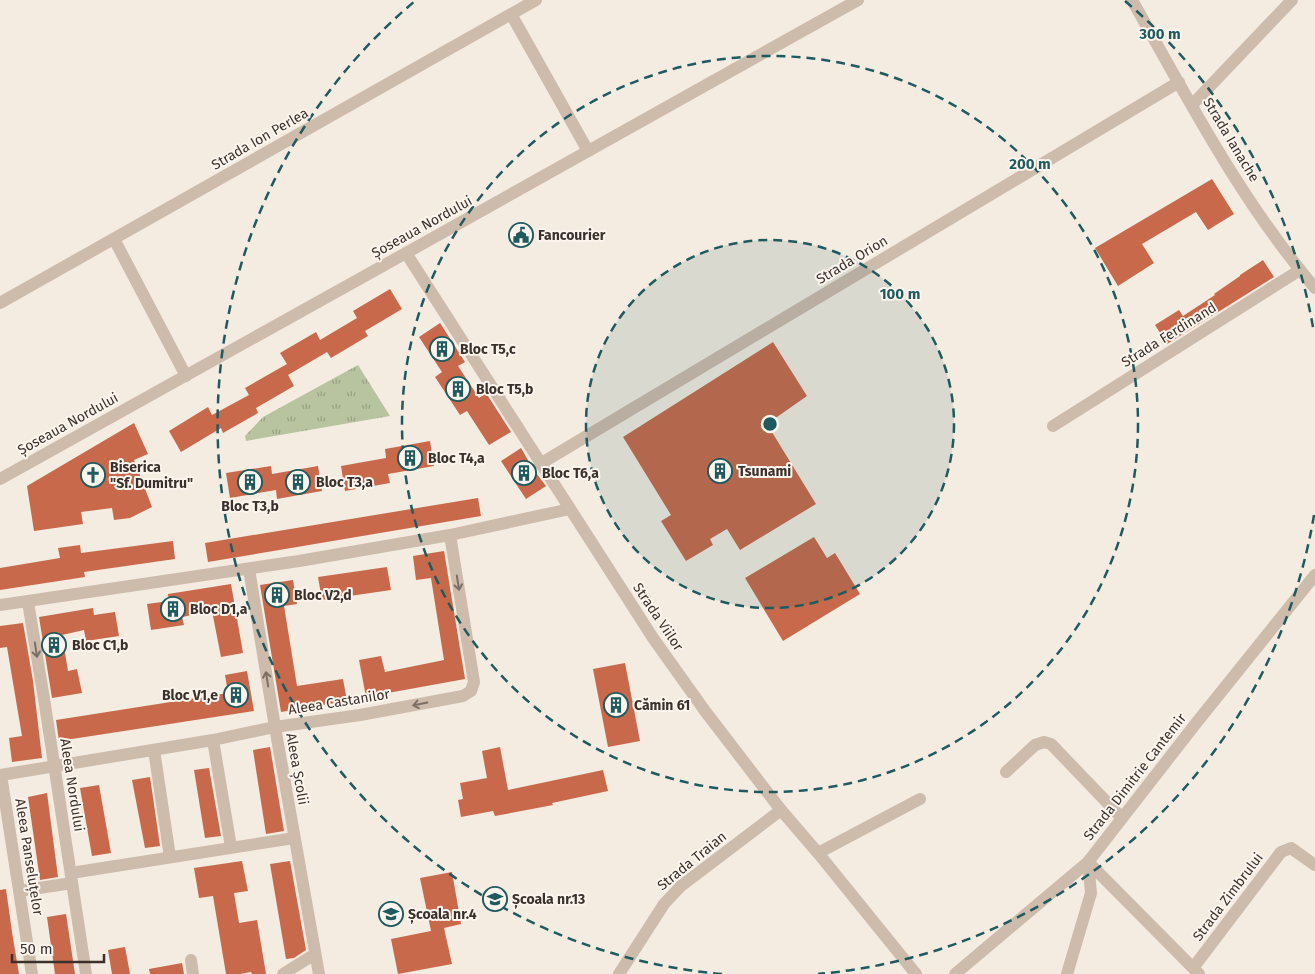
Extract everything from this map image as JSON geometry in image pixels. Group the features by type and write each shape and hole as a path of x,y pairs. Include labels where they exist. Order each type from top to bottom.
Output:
{"street":[{"name":"Strada Ion Perlea","path":"0,303 536,0"},
{"name":"Șoseaua Nordului","path":"0,479 858,0"},
{"name":"Strada Ianache","path":"1132,0 1192,105 1254,207 1315,288"},
{"path":"1192,105 1292,0"},
{"path":"511,14 588,151"},
{"name":"Strada Orion","path":"540,464 1179,82"},
{"path":"114,239 186,376"},
{"name":"Strada Viilor","path":"406,253 653,638 705,711 781,810 916,974"},
{"name":"Strada Ferdinand","path":"1053,426 1300,270"},
{"path":"0,605 249,569 450,535 570,509"},
{"name":"Aleea Castanilor","path":"54,766 463,696 471,691 474,682 450,535"},
{"name":"Aleea Școlii","path":"249,569 319,974"},
{"name":"Strada Dimitrie Cantemir","path":"955,974 1088,862 1315,575"},
{"name":"Aleea Nordului","path":"28,602 86,974"},
{"path":"213,740 231,847"},
{"path":"1006,772 1035,745 1044,742 1051,744 1122,818"},
{"path":"154,750 170,857"},
{"name":"Aleea Panseluțelor","path":"32,974 1,770 54,766"},
{"path":"818,853 920,798"},
{"name":"Strada Traian","path":"619,974 664,904 681,886 781,810"},
{"path":"19,891 170,857 294,838"},
{"name":"Strada Zimbrului","path":"1088,862 1196,971 1281,852 1291,848 1315,865"},
{"path":"1067,974 1091,893 1088,862"},
{"path":"283,974 315,954"},
{"path":"191,960 193,974"}],"green space":[{"path":"358,365 390,416 246,441 245,436 263,417"}],"building":[{"path":"1212,179 1234,214 1208,230 1196,212 1142,244 1154,263 1118,286 1095,248"},
{"path":"1263,260 1274,277 1167,344 1155,325 1179,310 1183,316"},
{"path":"390,289 402,309 365,331 368,336 331,358 327,352 288,375 294,386 256,408 258,413 223,433 221,428 181,452 169,431 208,407 212,415 249,395 245,388 287,364 280,353 316,332 320,340 357,318 353,311"},
{"path":"440,323 465,362 458,366 479,398 486,393 511,432 489,445 467,411 460,415 435,377 442,372 419,337"},
{"name":"Tsunami","path":"773,342 807,396 767,424 816,504 740,550 727,529 710,539 713,545 686,561 661,521 671,515 623,437"},
{"name":"Biserica \"Sf. Dumitru\"","path":"134,423 148,454 134,460 152,507 130,518 114,520 112,508 81,512 83,524 34,531 27,486"},
{"path":"430,441 434,466 388,474 390,483 345,491 341,466 386,458 385,449"},
{"name":"Bloc T6,a","path":"521,448 533,469 546,486 526,499 501,461"},
{"path":"271,466 272,474 318,466 322,491 277,499 276,490 230,498 226,473"},
{"path":"478,498 481,516 208,562 205,543"},
{"path":"814,537 827,558 835,553 860,594 783,641 745,578"},
{"path":"173,541 175,559 84,572 85,577 0,590 0,568 60,558 58,548 80,545 81,553"},
{"path":"444,551 465,679 366,697 359,660 381,656 385,672 444,660 431,578 416,580 413,556"},
{"path":"387,567 391,590 322,600 318,577"},
{"path":"293,580 297,604 284,606 297,686 343,679 347,701 281,712 260,585"},
{"path":"231,584 243,653 221,657 212,611 182,617 184,625 151,630 147,604 169,601 168,594"},
{"path":"93,608 94,615 115,612 119,636 86,641 84,630 62,635 68,671 77,669 82,693 52,698 39,617"},
{"path":"23,623 33,681 42,758 12,762 9,738 22,736 7,647 0,648 0,626"},
{"name":"Cămin 61","path":"625,663 640,741 608,747 593,669"},
{"path":"247,671 254,711 59,741 56,720 228,693 225,675"},
{"path":"270,747 284,831 266,834 253,750"},
{"path":"500,747 508,790 603,770 608,791 552,803 553,805 495,816 493,811 461,817 458,800 463,799 460,783 487,778 482,751"},
{"path":"209,768 221,836 205,838 194,770"},
{"path":"150,777 160,846 145,848 132,780"},
{"path":"99,785 111,853 92,856 80,788"},
{"path":"47,793 58,877 40,880 28,797"},
{"path":"242,861 248,891 234,893 239,923 257,920 266,974 252,974 251,972 226,974 213,896 199,898 194,868"},
{"path":"290,861 306,950 294,958 286,959 270,864"},
{"path":"452,872 461,924 444,928 452,964 398,974 391,939 431,931 420,878"},
{"path":"6,889 19,974 0,974 0,890"},
{"path":"66,914 75,974 55,974 47,917"},
{"path":"125,947 130,974 112,974 108,950"},
{"path":"182,963 184,974 150,974 149,969"}],"place":[{"name":"Fancourier","path":"521,235"},
{"name":"Bloc T5,c","path":"442,349"},
{"name":"Bloc T5,b","path":"458,389"},
{"name":"Bloc T4,a","path":"410,458"},
{"name":"Tsunami","path":"720,471"},
{"name":"Bloc T6,a","path":"524,473"},
{"name":"Biserica \"Sf. Dumitru\"","path":"93,475"},
{"name":"Bloc T3,b","path":"250,482"},
{"name":"Bloc T3,a","path":"298,482"},
{"name":"Bloc V2,d","path":"277,595"},
{"name":"Bloc D1,a","path":"173,609"},
{"name":"Bloc C1,b","path":"54,645"},
{"name":"Bloc V1,e","path":"236,695"},
{"name":"Cămin 61","path":"616,705"},
{"name":"Școala nr.13","path":"495,899"},
{"name":"Școala nr.4","path":"391,914"}]}
